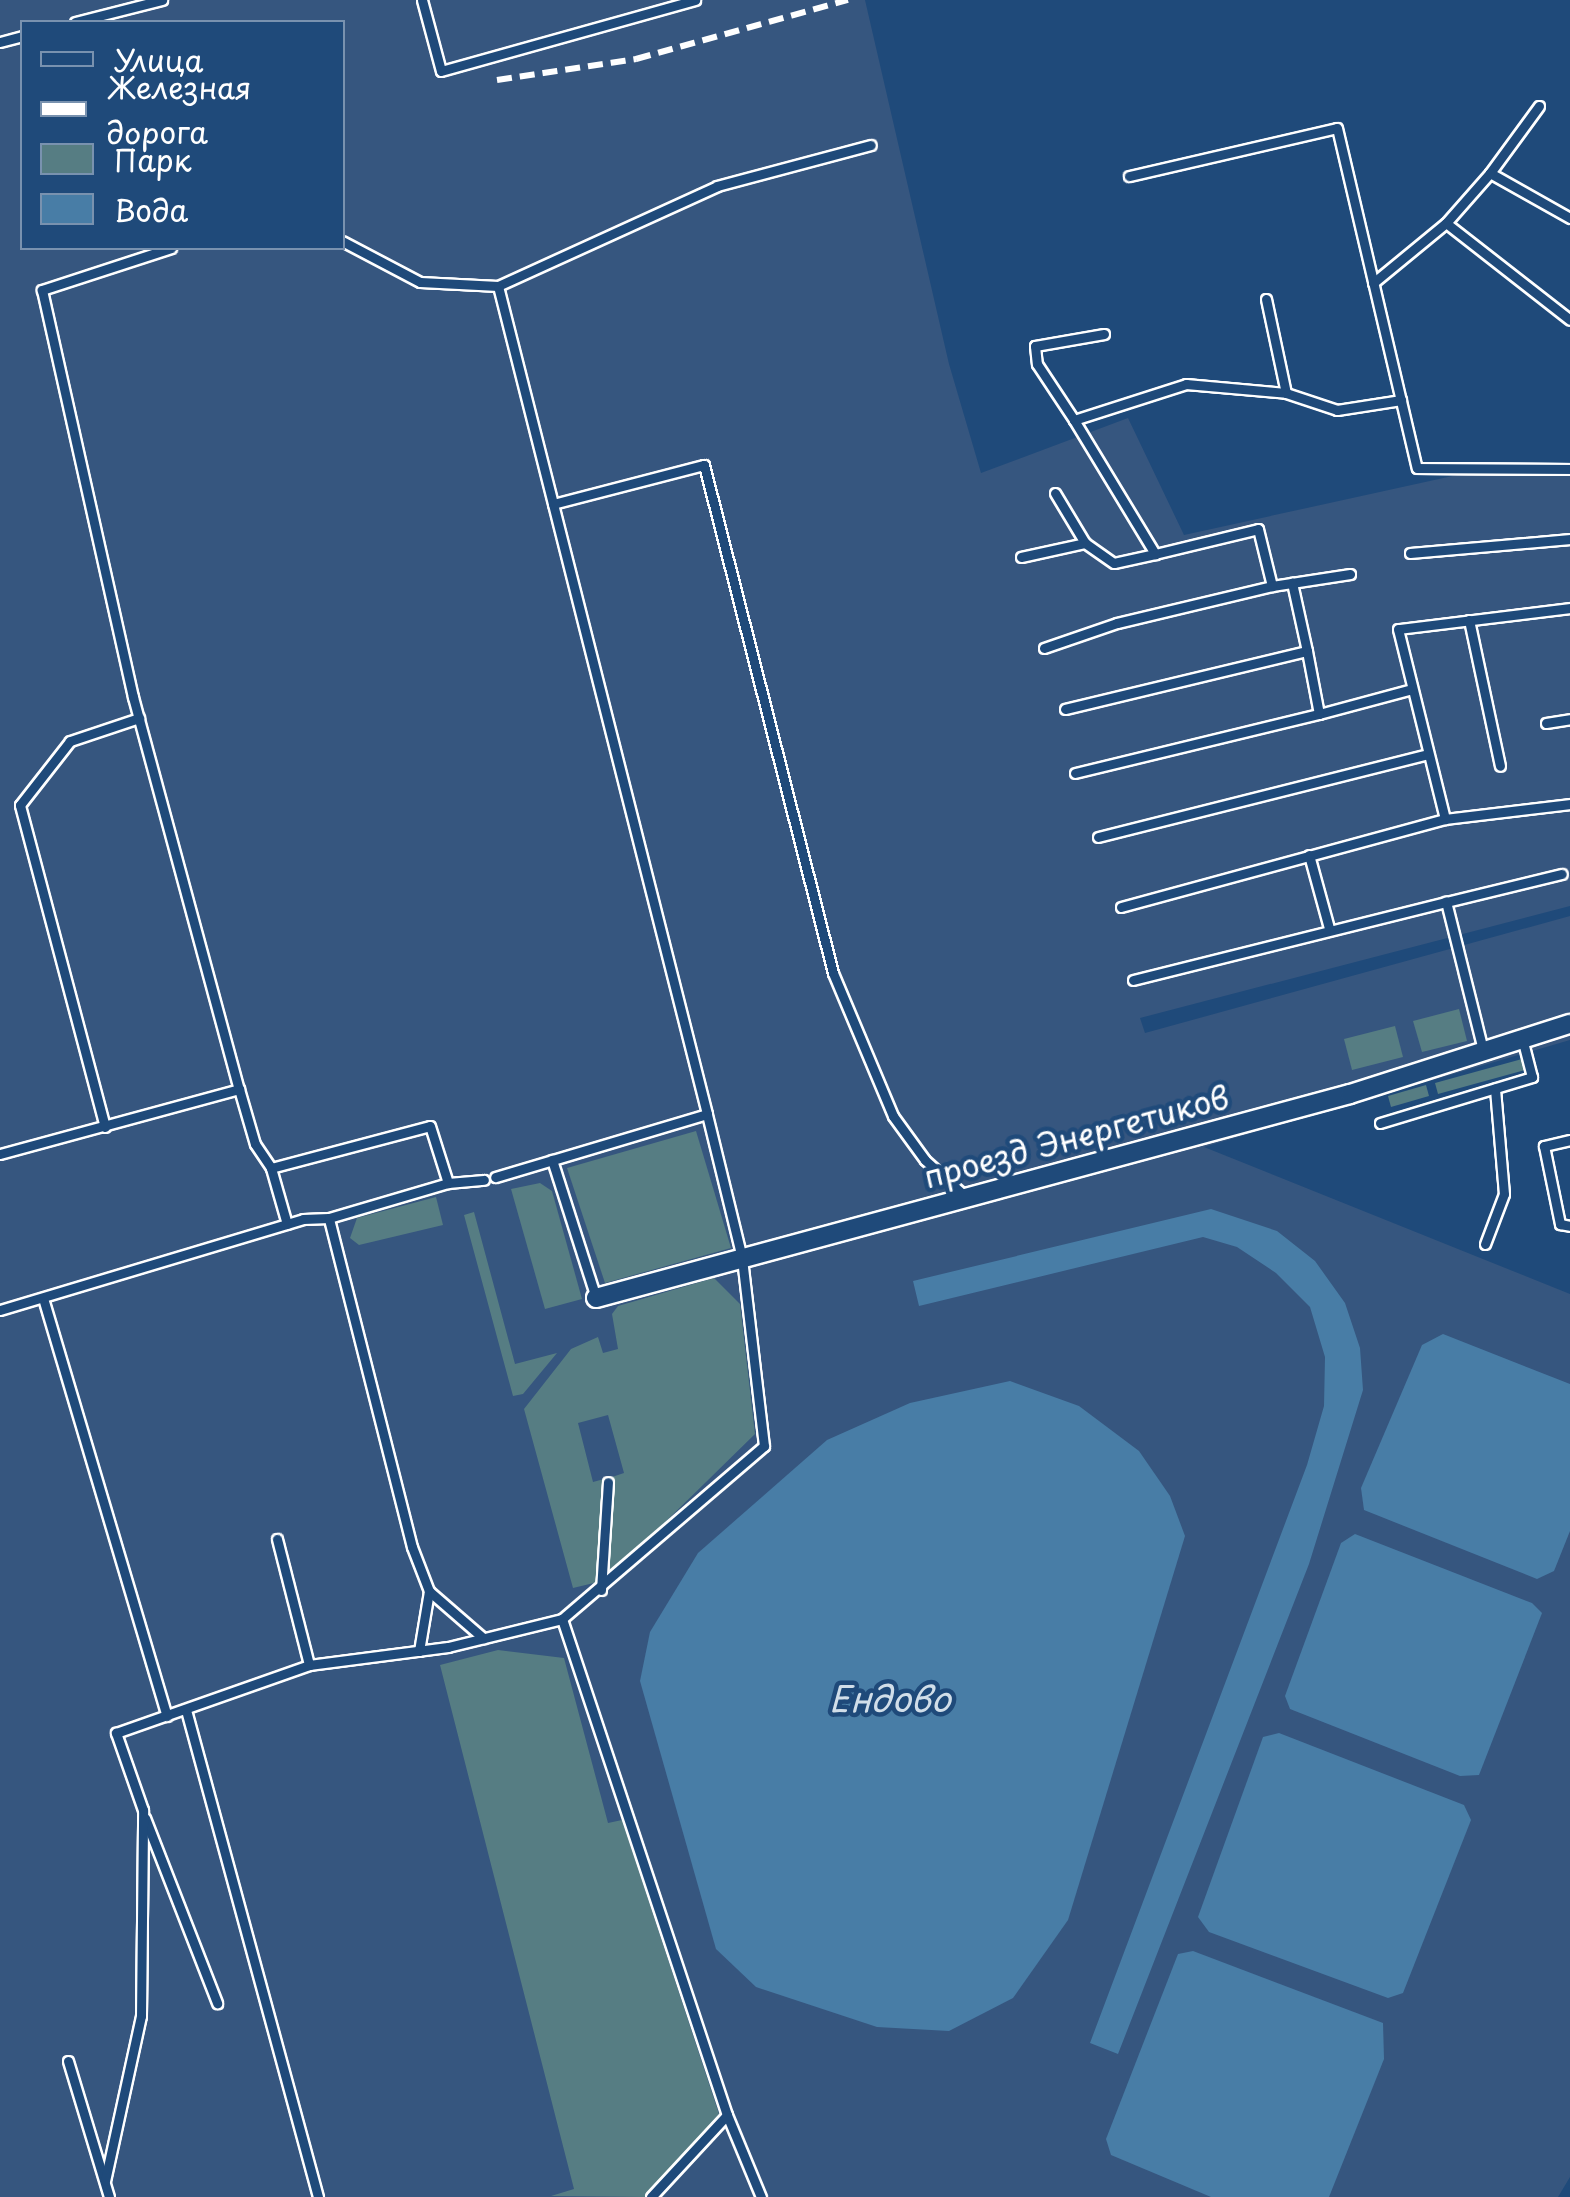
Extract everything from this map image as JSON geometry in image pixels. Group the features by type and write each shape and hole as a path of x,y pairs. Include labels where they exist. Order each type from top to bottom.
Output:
{"street":[{"name":"проезд Энергетиков","path":"596,1298 1350,1094 1570,1024"}],"lane":[{"path":"83,20 162,0"},
{"path":"422,0 441,71 694,0"},
{"path":"1374,282 1446,223 1539,106"},
{"path":"1129,176 1337,128 1417,468 1570,468"},
{"path":"345,244 420,282 498,286 717,186 872,144"},
{"path":"1490,172 1570,218"},
{"path":"1446,223 1570,320"},
{"path":"166,250 42,290 138,718 255,1144 271,1168 287,1224"},
{"path":"217,2003 116,1733 309,1666 419,1651 562,1619 601,1590 764,1446 742,1258 498,286"},
{"path":"1266,299 1286,392"},
{"path":"1104,334 1034,346 1037,364 1155,554"},
{"path":"1074,420 1186,384 1286,392 1337,410 1401,400"},
{"path":"553,504 704,465 832,974 893,1116 925,1160 966,1197"},
{"path":"1055,493 1084,543 1114,563 1258,529 1272,586"},
{"path":"1410,552 1570,539"},
{"path":"1021,556 1084,543"},
{"path":"1044,648 1117,623 1272,586 1350,574"},
{"path":"1292,583 1319,714"},
{"path":"1445,818 1398,630 1570,608"},
{"path":"1469,620 1500,766"},
{"path":"1066,709 1307,651"},
{"path":"1075,773 1412,689"},
{"path":"105,1127 20,805 70,741 138,718"},
{"path":"1546,723 1570,719"},
{"path":"1098,838 1428,754"},
{"path":"1121,907 1445,818 1570,804"},
{"path":"1310,856 1328,928"},
{"path":"1133,980 1328,928 1562,874"},
{"path":"1446,902 1483,1050"},
{"path":"1380,1123 1532,1077 1522,1038"},
{"path":"0,1154 239,1088"},
{"path":"1485,1244 1504,1194 1495,1088"},
{"path":"0,1310 287,1224 330,1218 448,1184 490,1179 707,1114"},
{"path":"271,1168 430,1126 448,1184"},
{"path":"1570,1140 1544,1146 1560,1224 1570,1226"},
{"path":"552,1160 596,1298"},
{"path":"330,1218 412,1547 429,1590 484,1638"},
{"path":"43,1298 167,1716"},
{"path":"601,1590 608,1482"},
{"path":"277,1538 309,1666"},
{"path":"419,1651 429,1590"},
{"path":"562,1619 727,2115 760,2197"},
{"path":"186,1710 318,2197"},
{"path":"105,2181 141,2016 143,1810"},
{"path":"68,2061 109,2197"},
{"path":"651,2197 727,2115"}],"shaded area":[{"path":"0,0 865,0 949,364 981,473 1128,418 1184,535 1498,466 1570,475 1570,906 1140,1018 1145,1033 1570,916 1570,1040 1204,1147 1570,1294 1570,2177 1558,2197 0,2197"}],"green space":[{"path":"1459,1009 1467,1041 1422,1052 1413,1021"},
{"path":"1395,1026 1403,1057 1352,1070 1344,1039"},
{"path":"1522,1059 1525,1070 1438,1094 1435,1083"},
{"path":"1426,1085 1429,1096 1391,1107 1388,1096"},
{"path":"696,1131 731,1248 605,1283 567,1168"},
{"path":"540,1183 552,1191 582,1299 545,1309 511,1189"},
{"path":"436,1197 443,1225 359,1245 350,1238 357,1218"},
{"path":"474,1212 515,1364 557,1353 523,1394 513,1396 464,1215"},
{"path":"714,1278 740,1304 755,1434 606,1580 612,1477 624,1473 608,1415 578,1423 593,1482 604,1479 598,1582 573,1588 524,1409 571,1349 598,1337 603,1353 618,1349 612,1314 618,1306"},
{"path":"498,1650 564,1658 608,1823 622,1820 719,2114 646,2197 551,2196 574,2189 440,1665"}],"water":[{"path":"1211,1209 1277,1231 1315,1261 1345,1303 1360,1348 1363,1390 1309,1564 1118,2054 1090,2043 1307,1465 1324,1406 1325,1357 1310,1307 1276,1273 1237,1247 1203,1237 919,1306 913,1281"},
{"path":"1443,1334 1570,1384 1570,1531 1554,1571 1537,1579 1364,1510 1361,1488 1422,1345"},
{"name":"Ендово","path":"1010,1381 1079,1406 1139,1451 1170,1496 1185,1536 1068,1920 1013,1998 949,2031 877,2027 756,1987 716,1949 640,1681 650,1632 698,1553 827,1440 910,1403"},
{"path":"1355,1534 1532,1603 1542,1613 1479,1775 1460,1776 1290,1709 1285,1696 1341,1543"},
{"path":"1279,1733 1464,1805 1471,1820 1403,1993 1388,1998 1209,1932 1198,1917 1263,1737"},
{"path":"1193,1951 1383,2023 1384,2059 1329,2197 1211,2197 1111,2155 1106,2139 1178,1954"}],"railway":[{"path":"497,80 636,59 848,0"}]}
